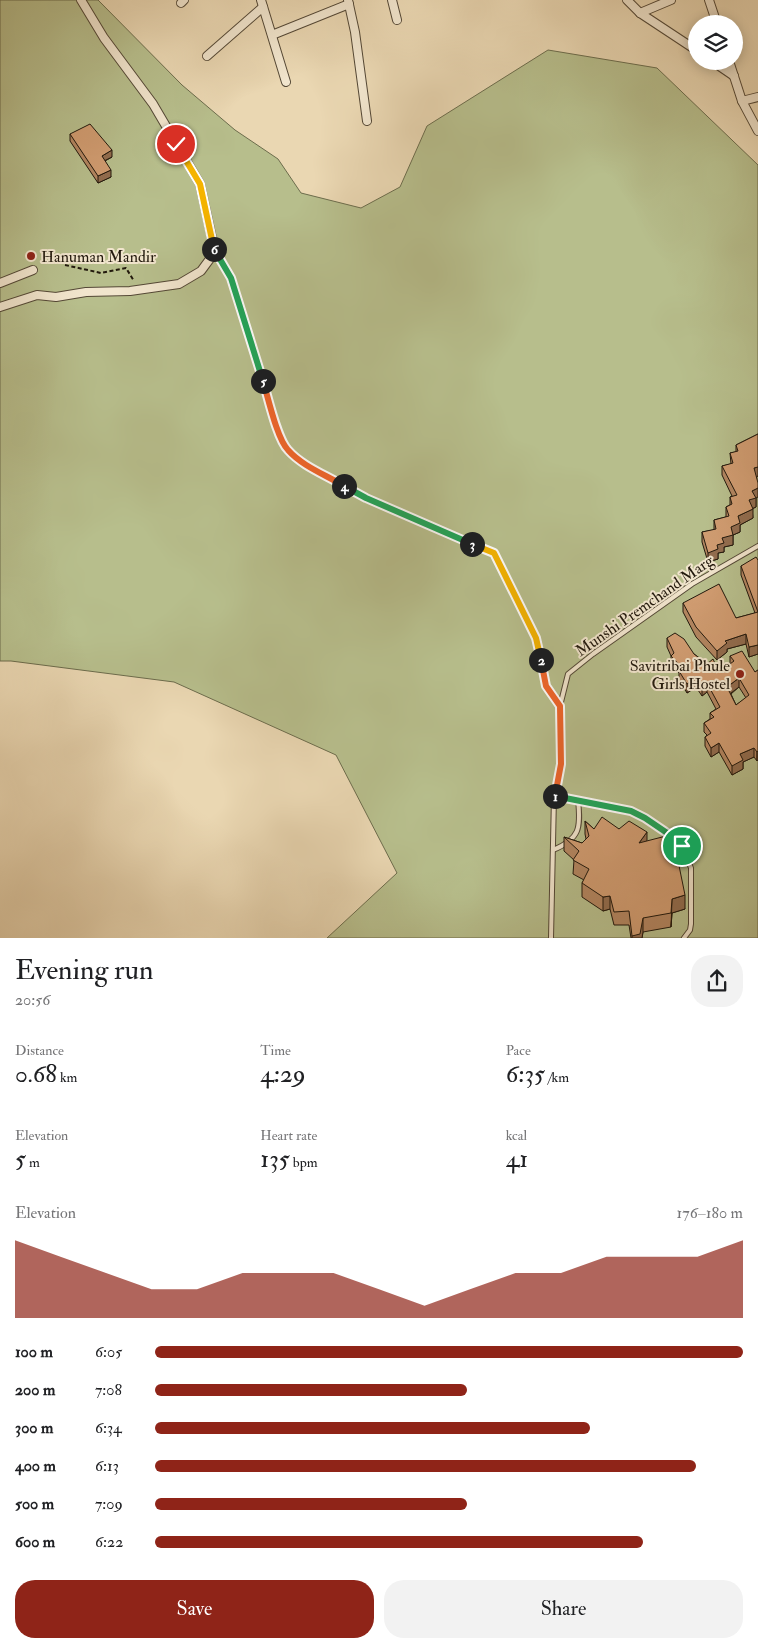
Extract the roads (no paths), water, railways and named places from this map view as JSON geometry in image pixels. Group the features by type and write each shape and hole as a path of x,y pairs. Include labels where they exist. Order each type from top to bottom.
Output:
{"street":[{"path":"0,307 37,295 56,298 86,292 139,290 179,284 201,271 215,252 200,184 153,104 104,38 82,0"},
{"path":"392,0 398,20"},
{"path":"627,0 640,13 688,45"},
{"path":"640,13 671,0"},
{"path":"709,0 714,15"},
{"path":"272,35 349,2 367,121"},
{"path":"207,56 262,4 286,82"},
{"path":"725,70 734,76"},
{"path":"732,70 742,102 758,131"},
{"path":"742,102 758,97"},
{"path":"0,283 33,270"}],"lane":[{"path":"215,252 231,278 282,442 288,451 306,464 366,498 494,553 536,638 546,686 560,706"},
{"name":"Munshi Premchand Marg","path":"551,938 554,796 561,764 560,706 568,674 692,584 758,546"},
{"path":"554,796 623,809 638,814 673,837 682,846 688,859 691,878 691,924 690,930 684,938"},
{"path":"553,850 567,843 577,832 580,822 578,800"}],"place":[{"name":"Hanuman Mandir","path":"31,256"},
{"name":"Savitribai Phule Girls Hostel","path":"740,674"}]}
